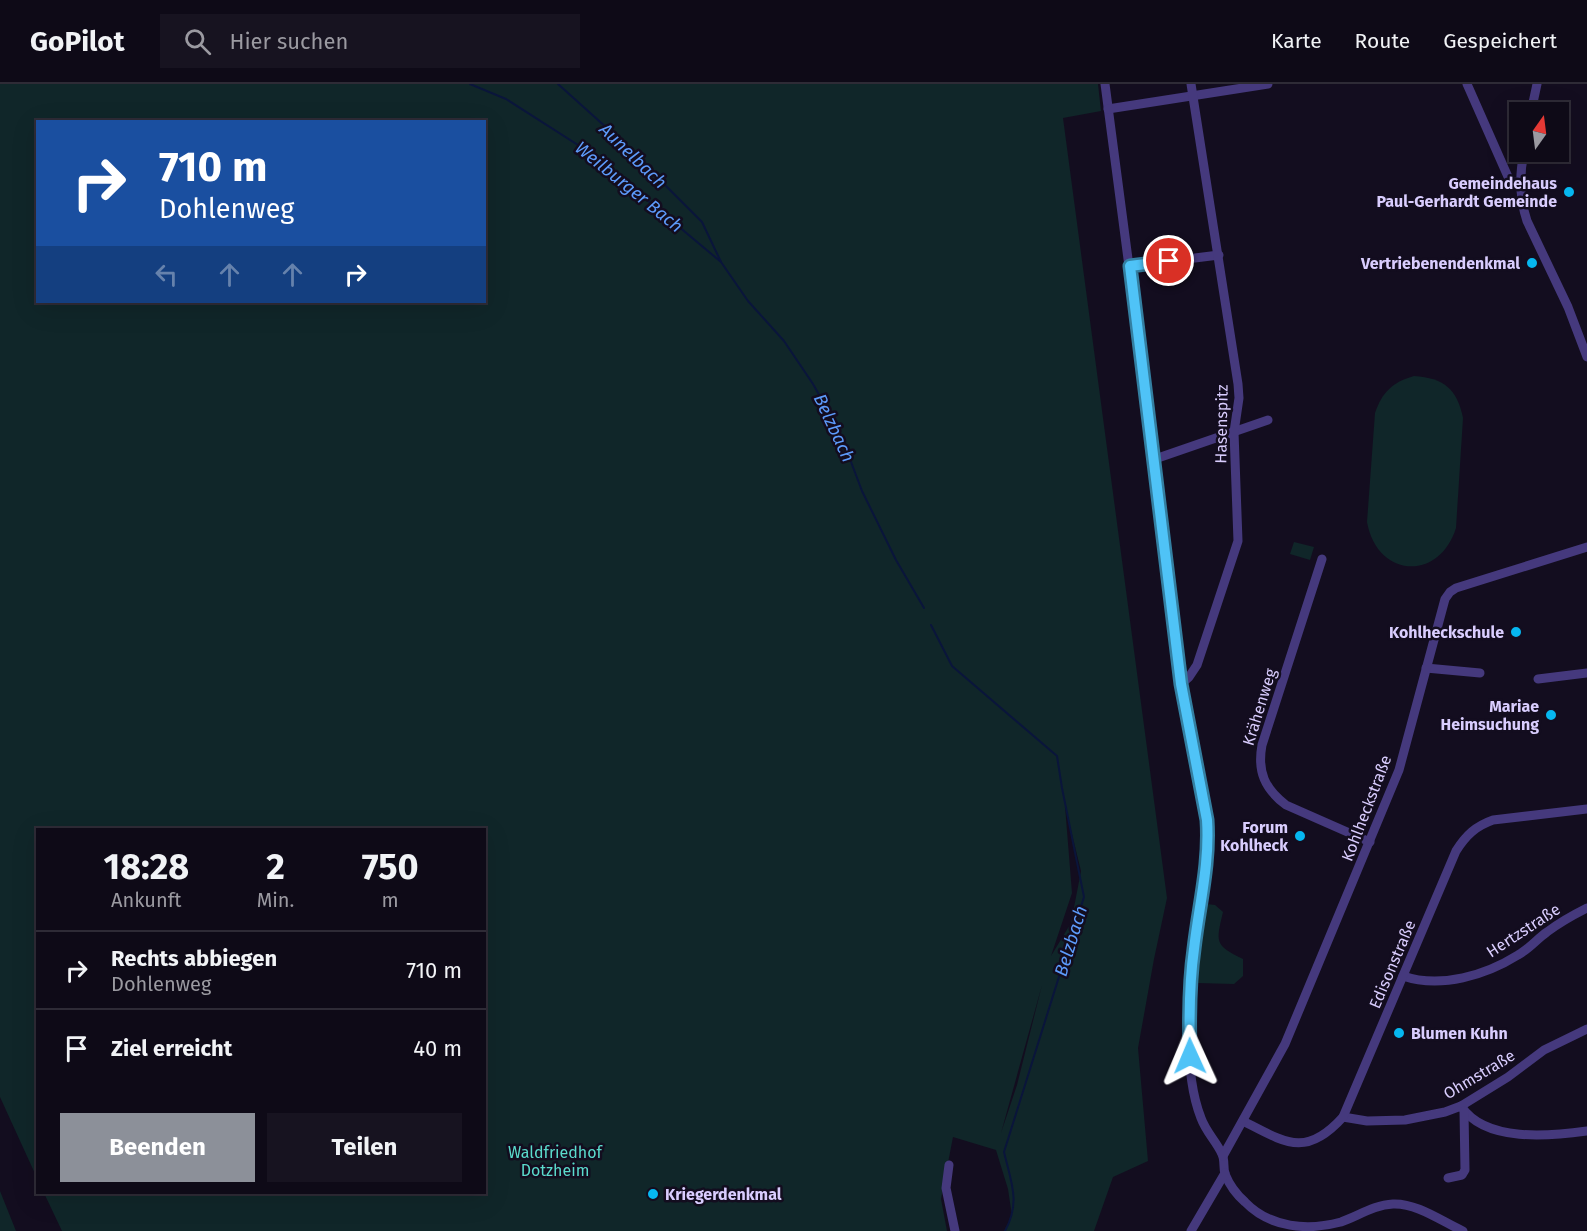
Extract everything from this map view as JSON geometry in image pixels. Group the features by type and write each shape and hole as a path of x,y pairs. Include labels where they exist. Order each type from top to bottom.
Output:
{"street":[{"path":"1105,84 1155,459 1181,684 1209,839 1205,888 1190,980 1191,1079 1200,1117 1223,1156 1225,1173 1233,1188 1244,1202 1257,1213 1272,1221 1288,1226 1323,1227 1385,1205 1397,1204 1410,1206 1463,1231"},
{"name":"Hasenspitz","path":"1181,684 1197,665 1238,541 1234,432 1239,398 1238,384 1191,84"},
{"path":"1108,109 1268,84"},
{"path":"1467,84 1509,179 1519,185"},
{"path":"1533,102 1536,84"},
{"path":"1522,162 1519,185 1527,221 1568,307 1587,357"},
{"path":"1130,266 1219,255"},
{"path":"1155,459 1268,420"},
{"name":"Kohlheckstraße","path":"1223,1156 1285,1044 1399,770 1445,599 1456,588 1587,547"},
{"name":"Krähenweg","path":"1322,559 1262,745 1260,767 1266,785 1286,805 1370,842"},
{"path":"1426,668 1480,673"},
{"path":"1538,679 1587,673"},
{"name":"Edisonstraße","path":"1243,1121 1291,1143 1307,1143 1321,1137 1343,1117 1456,850 1471,831 1493,819 1587,809"},
{"name":"Hertzstraße","path":"1403,976 1415,980 1444,980 1485,972 1520,954 1548,931 1587,908"},
{"name":"Ohmstraße","path":"1343,1117 1367,1121 1405,1120 1463,1109 1544,1050 1587,1029"},
{"path":"1463,1109 1470,1117 1487,1126 1520,1135 1552,1136 1587,1131"},
{"path":"1448,1178 1462,1175 1465,1170 1463,1109"},
{"path":"949,1165 946,1188 955,1231"},
{"path":"1191,1231 1225,1173"}],"green space":[{"name":"Waldfriedhof Dotzheim","path":"0,84 1098,84 1101,111 1063,118 1167,898 1138,1048 1148,1161 1113,1177 1094,1231 1004,1231 1012,1216 1008,1189 996,1150 953,1137 941,1199 947,1231 62,1231 44,1194 486,1194 486,828 36,828 36,1176 0,1097","holes":["1065,806 1081,871 1071,923 1051,956 1072,893","1042,985 1017,1085 1001,1133"]},
{"path":"1414,376 1433,379 1453,392 1463,418 1456,528 1448,546 1436,558 1423,565 1409,566 1395,563 1383,554 1373,541 1367,522 1375,413 1381,399 1389,389 1400,381"},
{"path":"1294,542 1314,547 1310,560 1290,554"},
{"path":"1207,904 1215,905 1223,912 1219,930 1222,946 1243,959 1243,976 1234,984 1197,983 1200,939"},
{"path":"0,1191 16,1231 0,1231"}],"waterway":[{"name":"Weilburger Bach","path":"470,84 506,99 592,154 721,262"},
{"name":"Belzbach","path":"558,84 618,138 702,222 721,262 748,301 784,341 813,384 839,430 862,491 896,560 924,608"},
{"name":"Belzbach","path":"931,625 952,666 1057,756 1084,897 1004,1152 1014,1201 1013,1211 1005,1231"}],"place":[{"name":"Gemeindehaus Paul-Gerhardt Gemeinde","path":"1569,192"},
{"name":"Vertriebenendenkmal","path":"1532,263"},
{"name":"Kohlheckschule","path":"1516,632"},
{"name":"Mariae Heimsuchung","path":"1551,715"},
{"name":"Forum Kohlheck","path":"1300,836"},
{"name":"Blumen Kuhn","path":"1399,1033"},
{"name":"Kriegerdenkmal","path":"653,1194"}],"route":[{"path":"1169,261 1130,266 1181,684 1209,839 1205,888 1190,980 1190,1056"}],"water label":[{"name":"Aunelbach","path":"633,156"}]}
